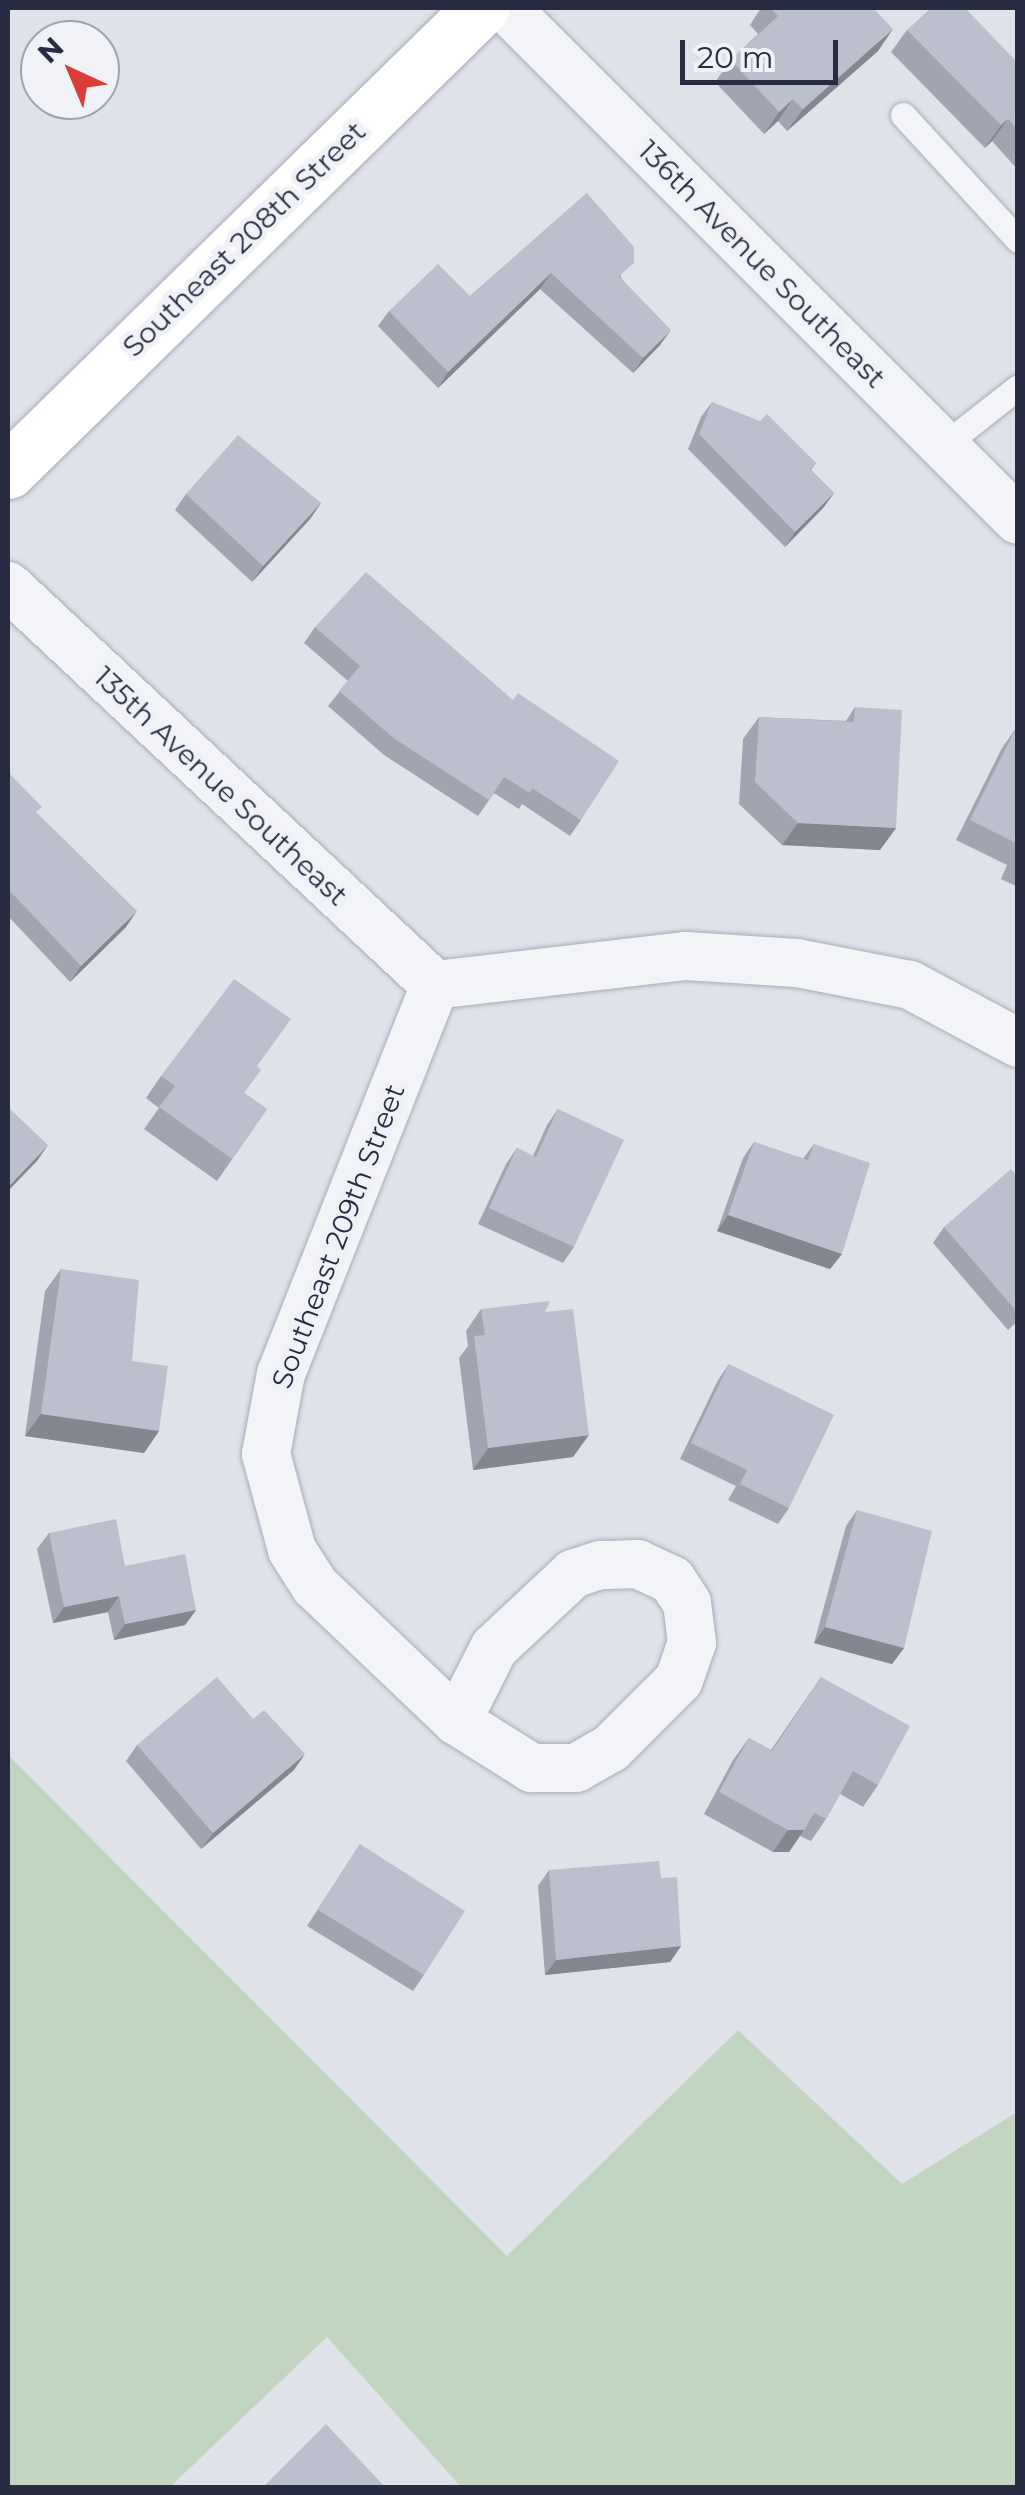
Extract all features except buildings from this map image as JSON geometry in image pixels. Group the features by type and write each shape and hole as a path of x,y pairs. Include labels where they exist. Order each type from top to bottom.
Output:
{"street":[{"name":"Southeast 208th Street","path":"8,471 480,8"},
{"name":"136th Avenue Southeast","path":"506,8 1018,520"},
{"name":"135th Avenue Southeast","path":"8,586 434,986"},
{"path":"434,986 686,956 797,964 910,985 1018,1043"},
{"name":"Southeast 209th Street","path":"434,986 281,1373 266,1454 274,1500 314,1586 457,1721"},
{"path":"638,1564 672,1580 688,1604 692,1644 679,1680 611,1748 576,1768 532,1768 457,1721 494,1648 573,1574 638,1564"}],"lane":[{"path":"902,115 1018,240"},
{"path":"944,446 1018,387"}],"green space":[{"path":"8,1755 507,2256 738,2030 902,2184 1017,2112 1017,2487 461,2487 327,2337 170,2487 8,2487"}]}
